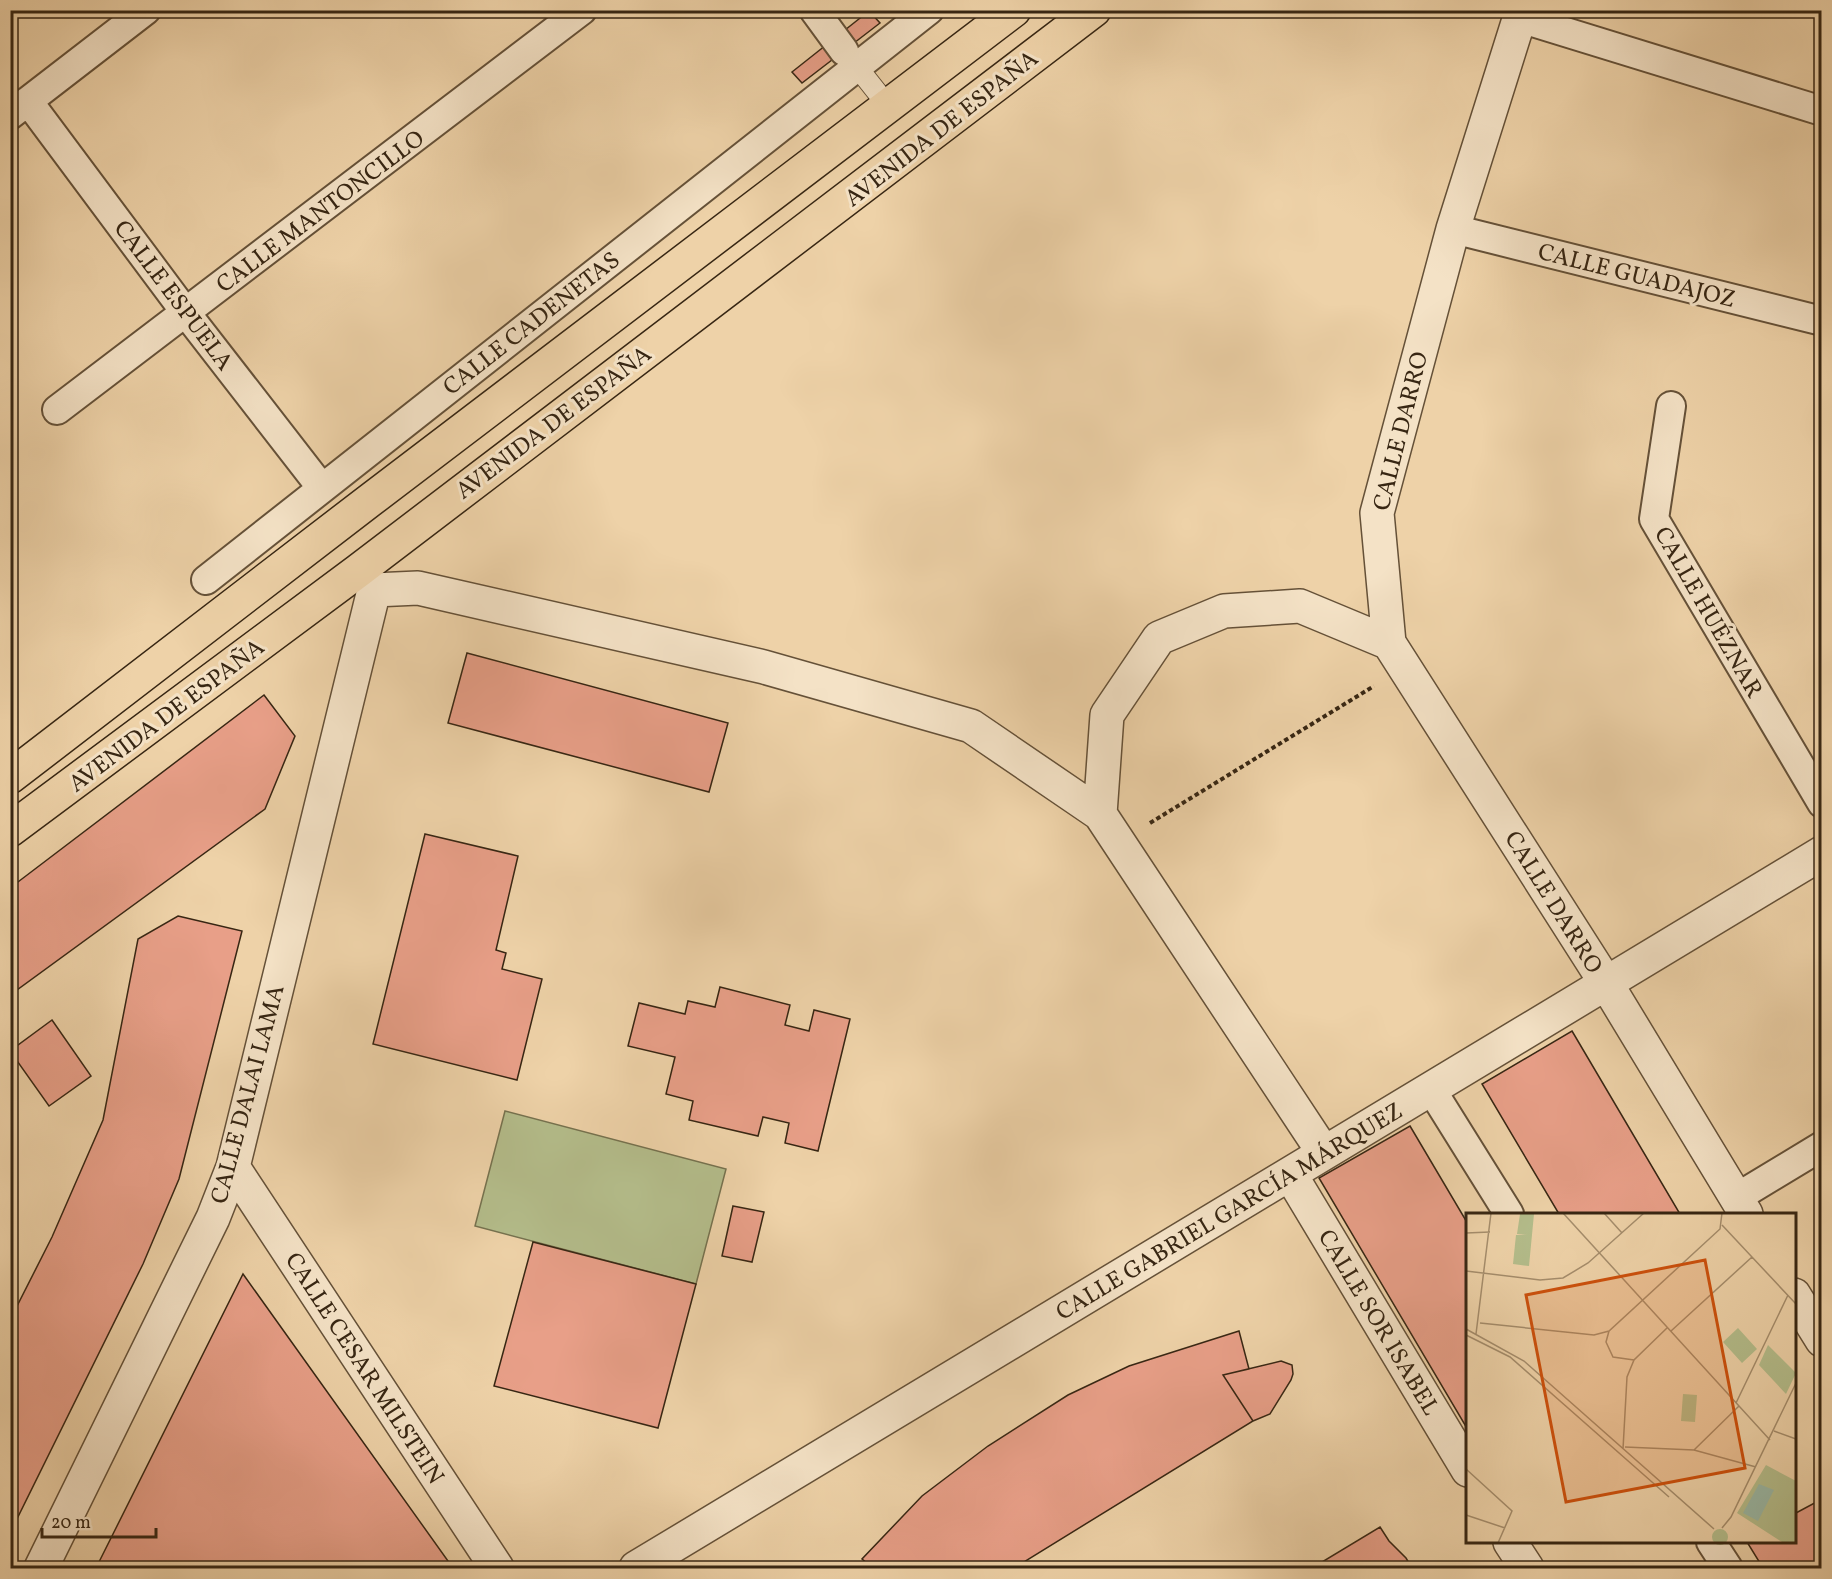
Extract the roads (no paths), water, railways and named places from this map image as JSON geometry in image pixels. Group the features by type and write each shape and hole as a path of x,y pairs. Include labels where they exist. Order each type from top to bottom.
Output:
{"main road":[{"name":"AVENIDA DE ESPAÑA","path":"10,777 1014,10"},
{"name":"AVENIDA DE ESPAÑA","path":"10,830 366,581 1094,10"}],"street":[{"path":"19,108 146,10"},
{"name":"CALLE MANTONCILLO","path":"57,410 582,10"},
{"path":"814,10 850,59"},
{"name":"CALLE CADENETAS","path":"206,579 850,59 929,10"},
{"path":"1521,14 1821,111"},
{"name":"CALLE DARRO","path":"1521,14 1454,229 1377,513 1397,655 1606,983 1741,1207"},
{"name":"CALLE ESPUELA","path":"19,108 186,312 321,487"},
{"name":"CALLE GUADAJOZ","path":"1454,229 1821,321"},
{"name":"CALLE HUÉZNAR","path":"1671,406 1654,519 1821,803"},
{"path":"366,581 418,588 764,667 971,726 1100,814 1324,1153"},
{"name":"CALLE DALAI LAMA","path":"41,1569 213,1218 233,1167 366,581"},
{"path":"1100,814 1107,715 1159,638 1224,611 1300,606 1397,655"},
{"name":"CALLE GABRIEL GARCÍA MÁRQUEZ","path":"636,1569 1821,853"},
{"path":"1431,1089 1508,1213"},
{"path":"1741,1207 1821,1146"},
{"name":"CALLE CESAR MILSTEIN","path":"233,1167 496,1569"},
{"name":"CALLE SOR ISABEL","path":"1290,1174 1466,1468"},
{"path":"1796,1298 1821,1340"},
{"path":"1511,1543 1527,1569"},
{"path":"1712,1543 1728,1569"}],"lane":[{"path":"850,59 888,106"}]}
